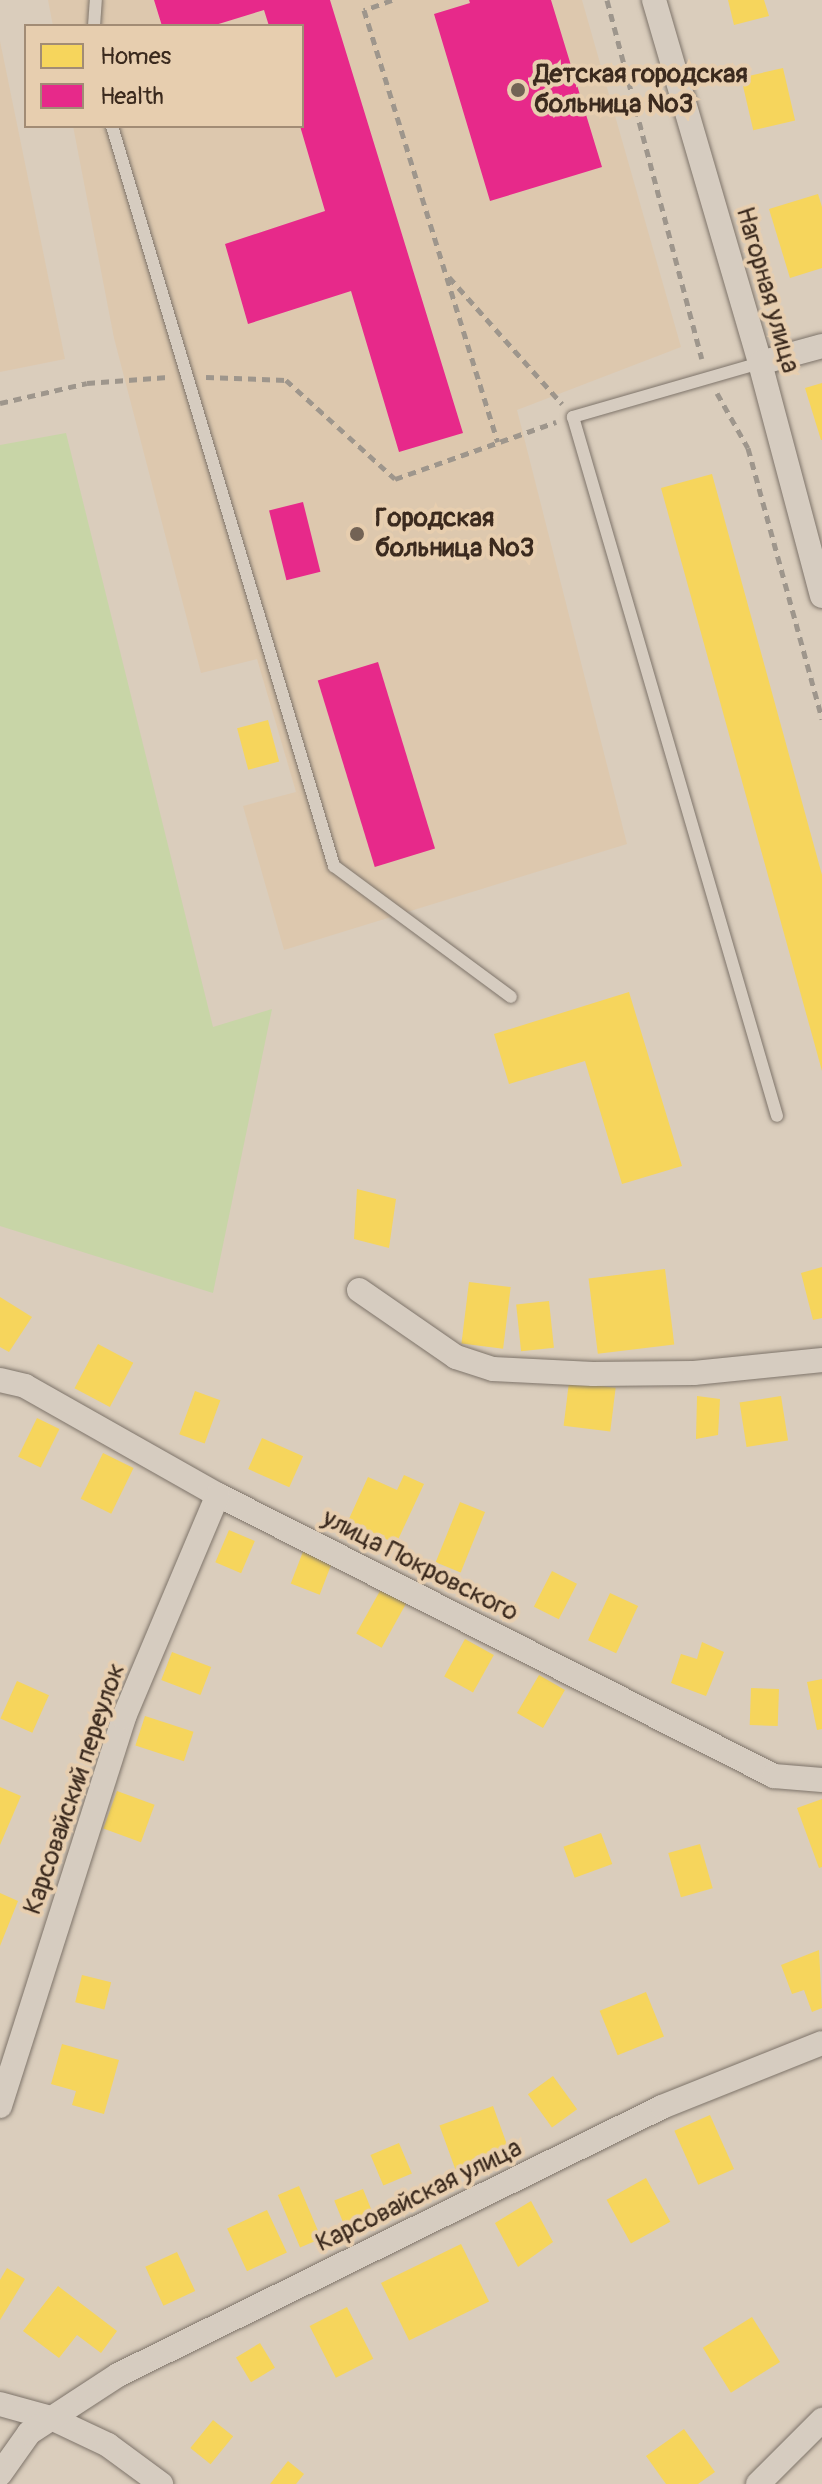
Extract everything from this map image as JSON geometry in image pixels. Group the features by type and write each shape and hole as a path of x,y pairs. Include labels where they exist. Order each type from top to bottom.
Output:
{"street":[{"name":"Нагорная улица","path":"654,0 760,363 822,596"},
{"path":"760,363 822,346"},
{"path":"359,1290 456,1357 493,1369 593,1374 694,1373 822,1360"},
{"name":"улица Покровского","path":"0,1380 25,1386 218,1495 774,1776 822,1780"},
{"name":"Карсовайский переулок","path":"0,2106 124,1717 218,1495"},
{"name":"Карсовайская улица","path":"0,2474 29,2433 118,2375 648,2114 822,2043"},
{"path":"0,2404 51,2418 108,2445 161,2484"},
{"path":"758,2484 822,2420"}],"lane":[{"path":"94,24 96,0"},
{"path":"113,128 334,866 511,997"},
{"path":"760,363 573,417 777,1116"}],"path":[{"path":"392,0 364,10 498,442"},
{"path":"449,277 573,417"},
{"path":"0,403 87,383 187,377 286,380 395,479 539,427"}],"shaded area":[{"name":"Городская больница №3","path":"48,0 582,0 681,347 517,410 627,844 284,950 243,806 296,792 257,659 201,673 114,338 73,128 304,128 304,24 53,24"},
{"path":"0,41 65,359 0,372"}],"green space":[{"path":"66,433 213,1027 272,1009 213,1293 0,1226 0,445"}],"building: Homes":[{"path":"728,0 764,0 769,16 734,25"},
{"path":"783,68 795,121 753,130 741,78"},
{"path":"818,194 822,207 822,268 790,278 769,209"},
{"path":"822,383 822,440 821,440 805,388"},
{"path":"712,474 822,875 822,1071 661,488"},
{"path":"268,720 279,762 248,770 237,728"},
{"path":"629,992 682,1166 622,1184 585,1061 509,1084 494,1034"},
{"path":"357,1189 396,1199 389,1248 354,1239"},
{"path":"822,1267 822,1318 813,1320 801,1273"},
{"path":"665,1269 674,1344 598,1354 589,1278"},
{"path":"469,1282 511,1287 503,1349 461,1344"},
{"path":"0,1297 32,1317 9,1352 0,1347"},
{"path":"549,1301 554,1348 521,1351 516,1304"},
{"path":"98,1344 133,1363 110,1407 75,1388"},
{"path":"569,1382 616,1388 610,1431 564,1426"},
{"path":"195,1391 220,1400 205,1443 179,1434"},
{"path":"697,1396 720,1399 718,1435 696,1439"},
{"path":"781,1396 788,1440 747,1447 740,1403"},
{"path":"37,1418 59,1429 41,1468 18,1457"},
{"path":"262,1438 303,1456 289,1487 248,1469"},
{"path":"103,1453 134,1468 111,1514 81,1499"},
{"path":"404,1475 424,1484 396,1544 348,1521 368,1477 397,1490"},
{"path":"460,1502 485,1512 461,1572 436,1562"},
{"path":"229,1530 255,1541 241,1573 215,1562"},
{"path":"304,1549 333,1560 320,1595 291,1584"},
{"path":"552,1571 577,1584 559,1619 534,1607"},
{"path":"381,1589 406,1603 382,1648 356,1634"},
{"path":"610,1593 638,1606 616,1653 588,1640"},
{"path":"465,1639 494,1655 473,1693 444,1677"},
{"path":"702,1642 724,1652 706,1696 671,1683 681,1654 697,1659"},
{"path":"172,1652 211,1667 200,1695 161,1680"},
{"path":"539,1675 565,1690 543,1728 517,1713"},
{"path":"822,1679 822,1729 817,1730 807,1682"},
{"path":"17,1681 49,1695 32,1733 0,1718"},
{"path":"751,1688 779,1689 778,1726 750,1725"},
{"path":"145,1716 194,1732 184,1761 135,1745"},
{"path":"0,1787 21,1796 0,1845"},
{"path":"117,1791 155,1805 141,1842 103,1829"},
{"path":"822,1799 822,1867 819,1868 797,1808"},
{"path":"601,1833 612,1864 575,1878 563,1847"},
{"path":"700,1844 713,1888 681,1897 668,1853"},
{"path":"0,1893 18,1901 0,1946"},
{"path":"819,1950 822,2008 812,2012 804,1990 792,1994 781,1965"},
{"path":"82,1975 111,1982 104,2009 75,2002"},
{"path":"646,1992 664,2037 618,2055 600,2011"},
{"path":"62,2044 119,2060 104,2114 72,2105 76,2091 51,2084"},
{"path":"553,2076 577,2109 552,2127 528,2094"},
{"path":"493,2106 509,2150 456,2170 439,2125"},
{"path":"710,2115 734,2169 698,2185 674,2131"},
{"path":"399,2143 412,2173 383,2185 370,2155"},
{"path":"646,2178 670,2222 631,2244 607,2200"},
{"path":"299,2186 321,2238 300,2247 278,2195"},
{"path":"363,2189 375,2218 346,2229 334,2201"},
{"path":"531,2201 553,2242 518,2267 495,2223"},
{"path":"267,2210 287,2253 247,2271 227,2229"},
{"path":"461,2244 489,2302 409,2341 381,2283"},
{"path":"177,2252 195,2291 163,2306 145,2267"},
{"path":"7,2268 25,2279 0,2320 0,2280"},
{"path":"58,2286 117,2331 101,2353 77,2335 59,2358 23,2331"},
{"path":"347,2307 373,2359 336,2378 310,2326"},
{"path":"752,2317 780,2362 731,2393 703,2348"},
{"path":"260,2343 275,2368 251,2382 236,2357"},
{"path":"213,2420 233,2436 211,2464 190,2448"},
{"path":"684,2429 715,2472 698,2484 666,2484 646,2456"},
{"path":"288,2461 304,2474 296,2484 270,2484"}],"building: Health":[{"path":"154,0 330,0 463,433 399,452 351,291 248,324 225,244 325,211 301,128 304,128 304,24 268,24 264,10 218,24 161,24"},
{"name":"Детская городская больница №3","path":"469,0 551,0 602,167 490,201 434,14 470,3"},
{"path":"303,502 320,572 286,580 269,510"},
{"path":"378,662 435,848 375,867 318,680"}],"place":[{"name":"Детская городская больница №3","path":"518,90"},
{"name":"Городская больница №3","path":"357,534"}]}
